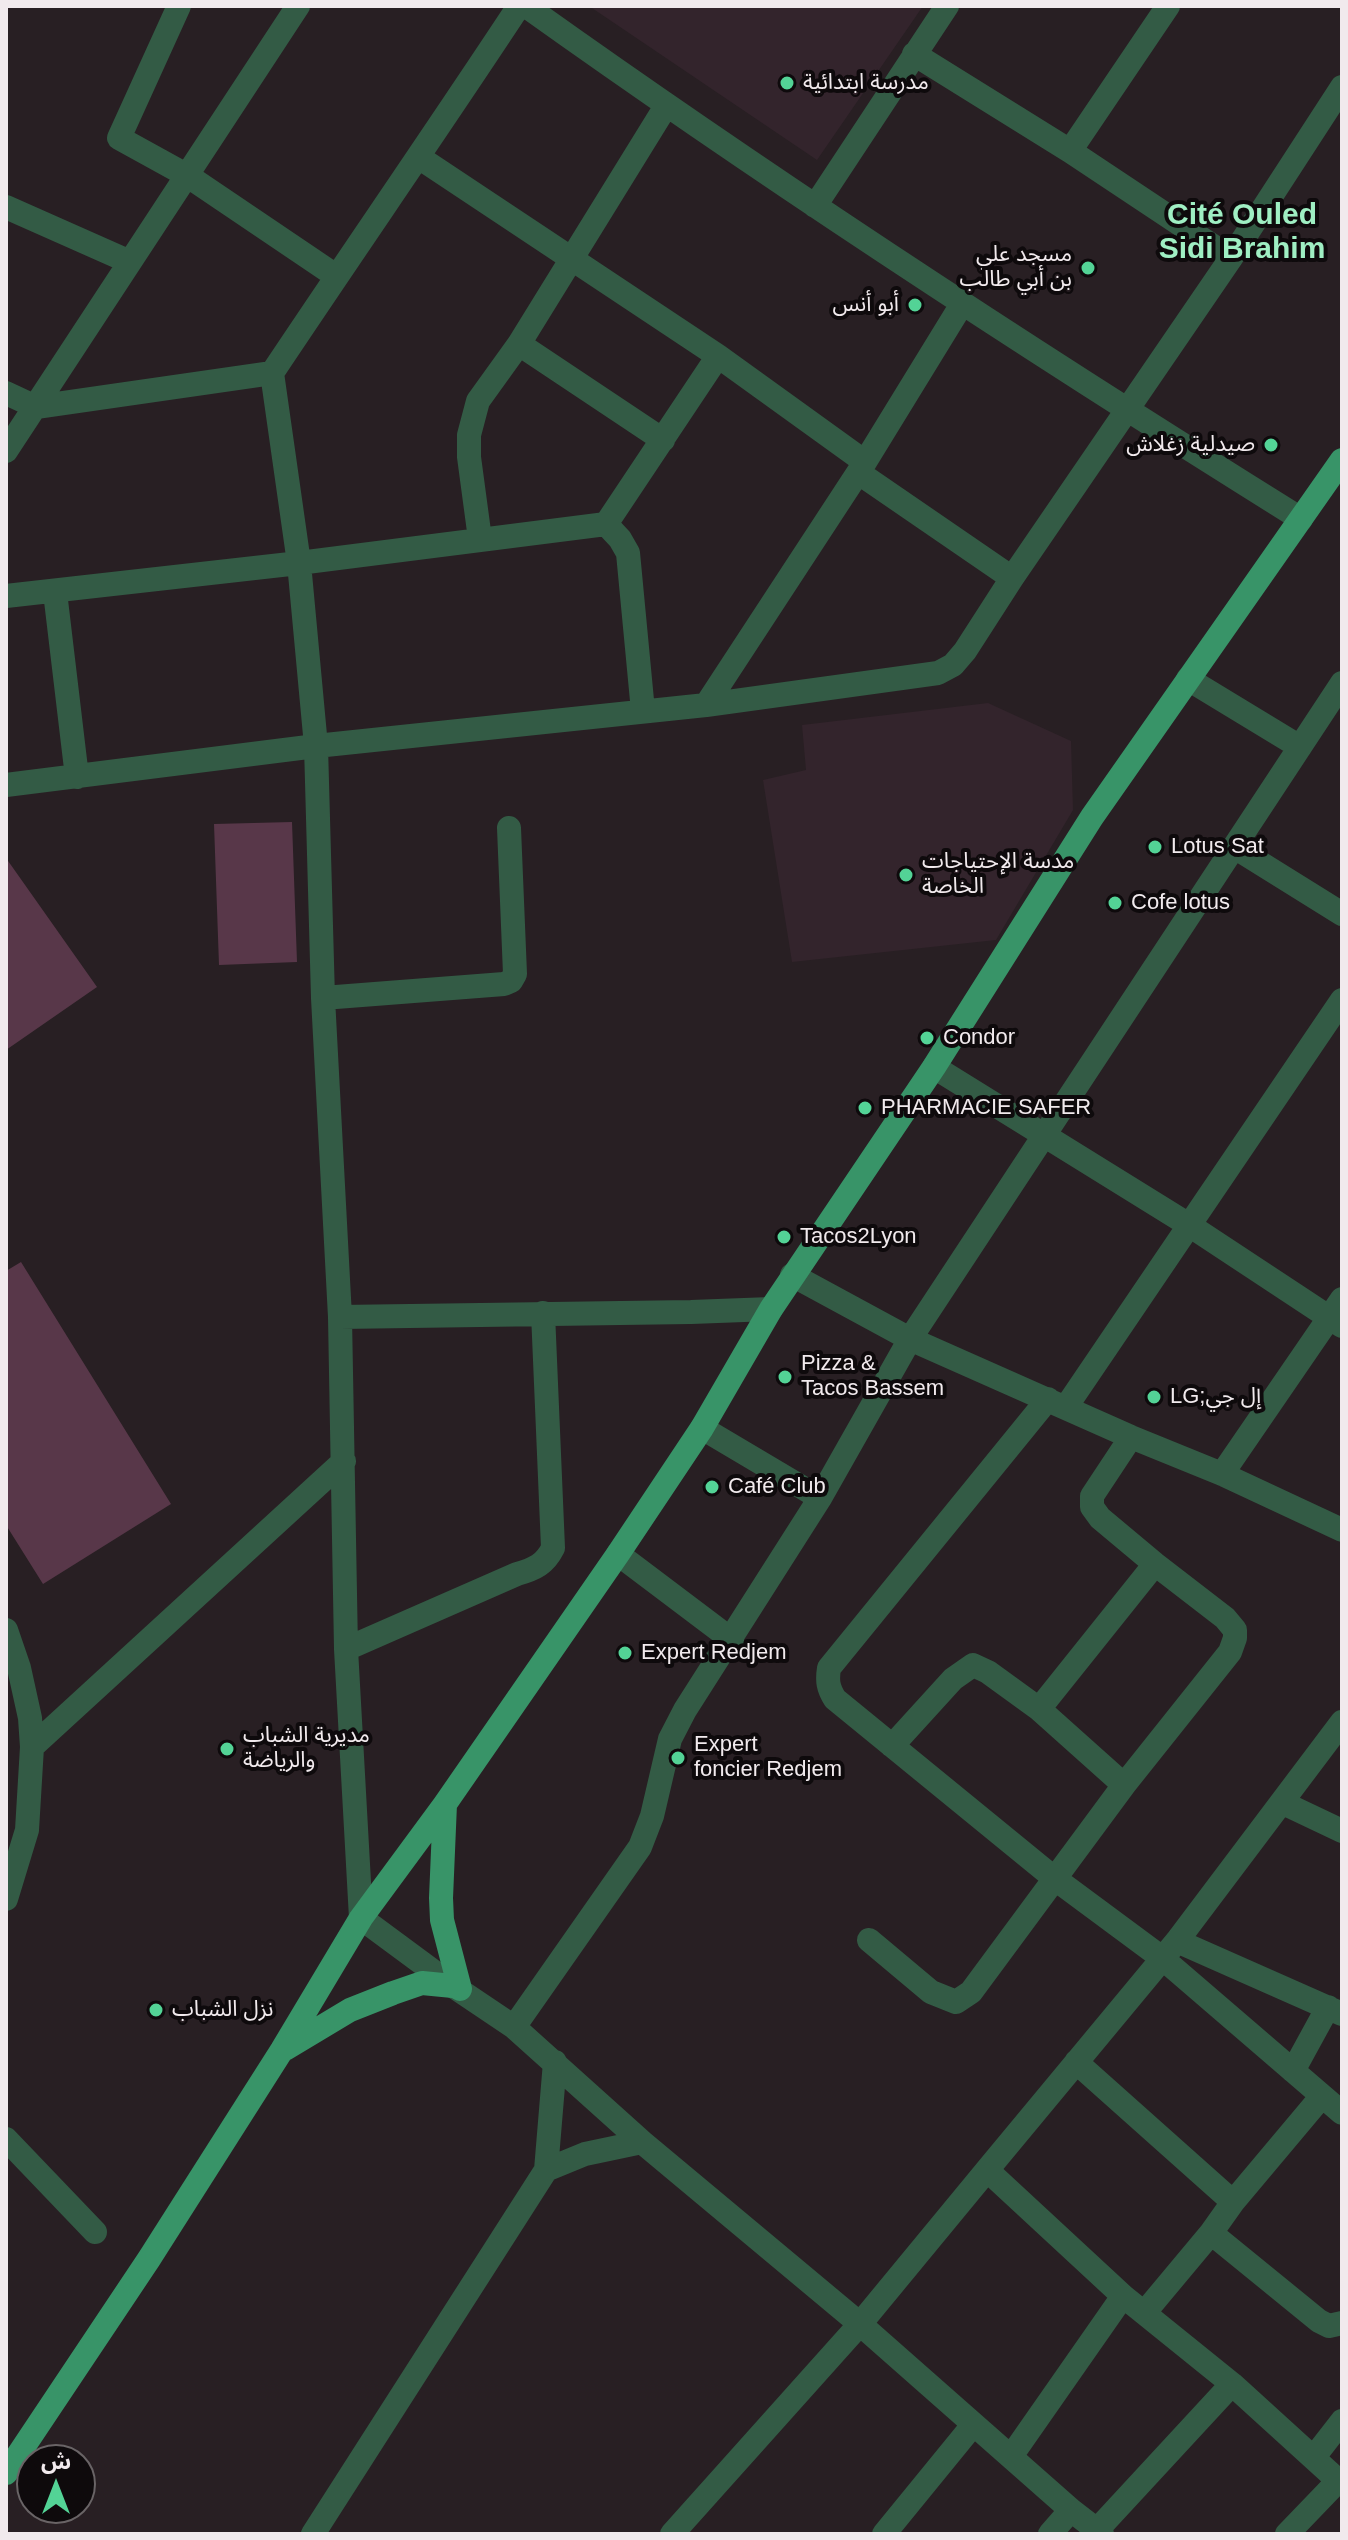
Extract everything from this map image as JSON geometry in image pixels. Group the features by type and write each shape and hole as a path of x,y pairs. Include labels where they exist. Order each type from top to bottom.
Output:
{"main road":[{"path":"6,2473 149,2259 282,2050 361,1918 445,1804 702,1428 792,1275 934,1067 1092,817 1301,519 1338,476"},
{"path":"282,2050 350,2010 393,1993 422,1983 456,1987 441,1909 445,1804"}],"street":[{"path":"179,6 119,138 188,176 336,276"},
{"path":"6,451 298,6"},
{"path":"519,6 420,158 272,373 299,563 316,746 323,998 340,1317 346,1649 361,1918 514,2027 642,2142 860,2324 1100,2532 1232,2384"},
{"path":"526,6 666,106 962,304 1301,519"},
{"path":"815,206 947,6"},
{"path":"1070,151 1168,6"},
{"path":"914,54 1070,151 1231,258"},
{"path":"6,785 316,746 706,705 938,673 953,665 965,651 1340,94"},
{"path":"480,539 469,457 469,435 478,401 519,344 666,106"},
{"path":"420,158 718,356 1012,578"},
{"path":"6,207 130,262"},
{"path":"706,705 862,467 962,304"},
{"path":"519,344 663,440"},
{"path":"6,596 606,524 718,356"},
{"path":"6,393 36,407 272,373"},
{"path":"606,524 628,553 643,711"},
{"path":"55,592 77,777"},
{"path":"1188,679 1300,747"},
{"path":"514,2027 640,1847 652,1816 670,1739 685,1710 820,1498 910,1339 1342,683"},
{"path":"323,998 511,981 515,974 509,828"},
{"path":"1236,848 1342,914"},
{"path":"1293,2071 1335,2010 1169,1950 1054,1878 835,1699 827,1681 829,1668 1057,1403 1189,1225 1342,1000"},
{"path":"934,1067 1338,1314 1222,1474"},
{"path":"792,1275 910,1339 1222,1474 1342,1530"},
{"path":"340,1317 771,1309"},
{"path":"346,1649 517,1574 535,1569 547,1560 553,1548 543,1313"},
{"path":"702,1428 820,1498"},
{"path":"869,1940 931,1992 956,2002 971,1992 1124,1785 1230,1652 1235,1630 1225,1618 1155,1564 1100,1518 1092,1507 1092,1496 1131,1437"},
{"path":"32,1747 344,1461"},
{"path":"618,1554 732,1640"},
{"path":"1039,1709 1155,1564"},
{"path":"6,1630 19,1668 30,1718 32,1747 27,1830 6,1899"},
{"path":"892,1746 953,1679 973,1665 988,1672 1039,1709 1124,1785"},
{"path":"672,2534 860,2324 1169,1950 1341,1725"},
{"path":"1283,1803 1342,1831"},
{"path":"1169,1950 1293,2071 1342,2113"},
{"path":"313,2534 546,2170 555,2062"},
{"path":"1076,2062 1233,2202"},
{"path":"1145,2312 1322,2096"},
{"path":"6,2139 95,2232"},
{"path":"546,2170 585,2154 642,2142"},
{"path":"987,2170 1123,2296 1232,2384 1340,2483 1287,2534"},
{"path":"1211,2233 1319,2321 1329,2326 1342,2323"},
{"path":"1012,2455 1123,2296"},
{"path":"1314,2457 1342,2421"},
{"path":"884,2534 973,2425"},
{"path":"1050,2534 1071,2510"}],"shaded area":[{"name":"مدرسة ابتدائية","path":"589,6 923,6 817,160"},
{"name":"مدسة الإحتياجات الخاصة","path":"988,703 1071,741 1073,810 996,940 792,962 763,780 806,770 802,725"},
{"path":"292,822 297,962 219,965 214,824"},
{"path":"6,858 97,987 6,1050"},
{"path":"21,1262 171,1504 43,1584 6,1525 6,1271"}],"place":[{"name":"مدرسة ابتدائية","path":"787,83"},
{"name":"مسجد علي بن أبي طالب","path":"1088,268"},
{"name":"أبو أنس","path":"915,305"},
{"name":"صيدلية زغلاش","path":"1271,445"},
{"name":"Lotus Sat","path":"1155,847"},
{"name":"مدسة الإحتياجات الخاصة","path":"906,875"},
{"name":"Cofe lotus","path":"1115,903"},
{"name":"Condor","path":"927,1038"},
{"name":"PHARMACIE SAFER","path":"865,1108"},
{"name":"Tacos2Lyon","path":"784,1237"},
{"name":"Pizza & Tacos Bassem","path":"785,1377"},
{"name":"LG;إل جي","path":"1154,1397"},
{"name":"Café Club","path":"712,1487"},
{"name":"Expert Redjem","path":"625,1653"},
{"name":"مديرية الشباب والرياضة","path":"227,1749"},
{"name":"Expert foncier Redjem","path":"678,1758"},
{"name":"نزل الشباب","path":"156,2010"}],"district":[{"name":"Cité Ouled Sidi Brahim","path":"1242,233"}]}
